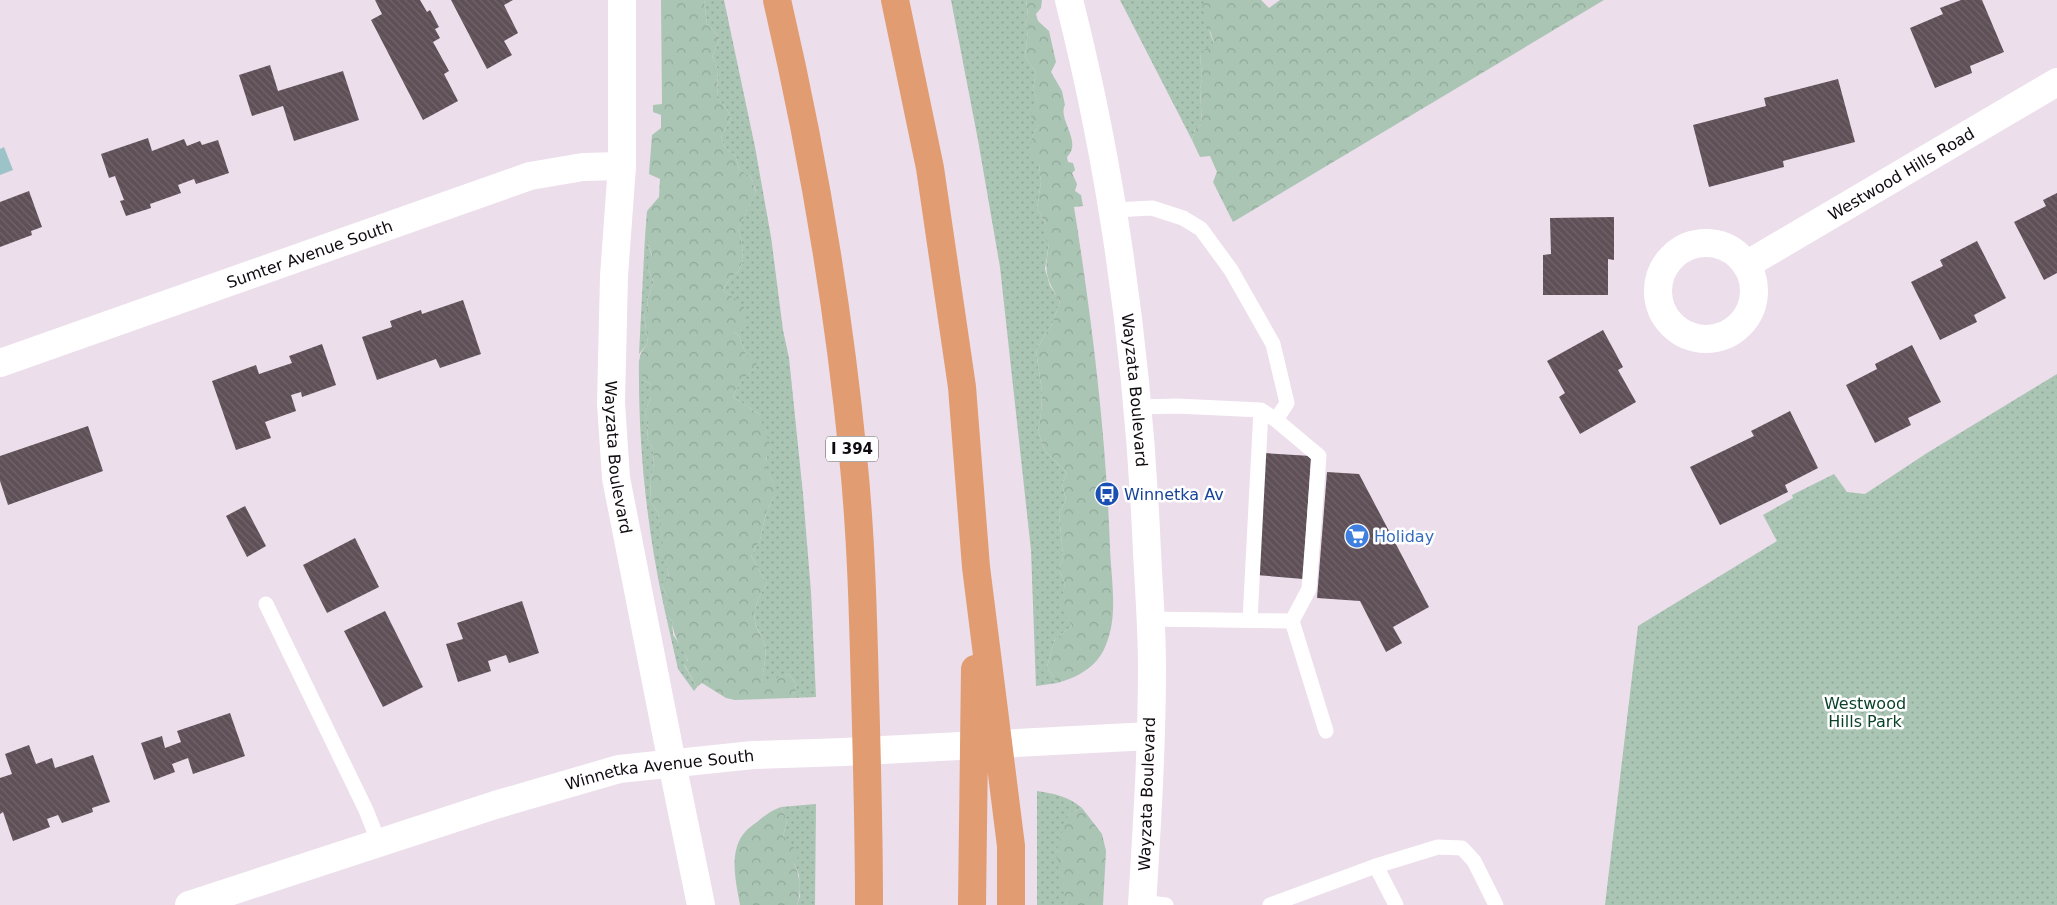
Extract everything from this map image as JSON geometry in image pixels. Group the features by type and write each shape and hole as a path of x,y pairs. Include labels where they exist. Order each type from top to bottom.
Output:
{"highway":[{"name":"I 394","path":"777,0 800,100 815,184 837,326 854,457 862,586 869,905"},
{"path":"895,0 930,168 962,387 976,567 1011,846 1011,905"},
{"path":"972,905 976,567"}],"street":[{"name":"Wayzata Boulevard","path":"622,0 622,166 612,325 611,403 613,451 616,478 701,905"},
{"name":"Wayzata Boulevard","path":"1069,0 1114,210 1139,407 1152,666 1150,904"},
{"name":"Westwood Hills Road","path":"1746,265 2057,82"},
{"name":"Sumter Avenue South","path":"0,363 530,176 583,167 622,166"},
{"name":"Winnetka Avenue South","path":"190,905 495,805 619,768 753,755 1150,736"}],"lane":[{"path":"1114,210 1152,208 1183,218 1201,229 1231,270 1272,344 1287,403 1276,420"},
{"path":"1139,407 1177,406 1261,410 1319,456 1309,589 1292,621 1326,731"},
{"path":"1250,620 1261,410"},
{"path":"266,604 366,810 379,843"},
{"path":"1150,619 1292,621"},
{"path":"1270,905 1376,866 1438,848 1462,848 1474,861 1496,905"},
{"path":"1376,866 1396,905"}],"green space":[{"path":"661,0 704,0 707,24 720,38 712,57 718,70 717,98 727,109 731,119 721,137 724,146 736,157 739,169 751,177 756,192 738,229 742,243 743,260 738,272 730,278 723,290 744,307 745,322 734,332 739,336 746,355 757,360 756,368 742,380 733,397 759,414 771,447 764,464 774,483 774,496 766,513 760,540 751,556 767,584 759,598 754,614 765,648 763,682 789,674 795,683 796,691 791,698 735,700 726,698 702,683 697,687 684,664 688,661 676,638 672,621 666,616 664,607 668,600 662,584 669,577 666,563 660,553 663,546 658,513 651,502 650,477 654,470 653,449 647,438 648,428 645,413 651,397 651,385 642,379 640,360 641,353 648,343 644,315 648,308 647,300 654,281 648,270 647,260 652,255 645,237 647,211 659,197 660,179 649,174 652,135 661,128 661,115 653,112 653,105 662,104"},
{"path":"704,0 724,0 755,147 771,237 783,330 789,358 803,494 811,592 816,697 791,698 796,691 795,683 789,674 763,683 765,648 754,614 759,598 767,584 751,556 760,540 766,513 774,496 774,483 763,464 767,458 759,414 733,397 741,380 756,368 746,355 739,336 734,332 734,298 723,290 730,278 738,272 743,261 742,243 738,229 756,191 751,177 739,169 736,157 724,146 721,137 731,119 727,109 717,98 718,70 712,57 720,38 707,24"},
{"path":"951,0 1026,0 1028,16 1025,23 1028,30 1025,57 1036,72 1033,89 1038,103 1038,125 1032,137 1039,164 1041,182 1037,209 1046,224 1049,243 1045,269 1050,286 1060,301 1053,322 1036,350 1042,392 1038,431 1045,451 1067,473 1062,484 1066,500 1059,513 1063,557 1059,569 1065,584 1061,606 1072,626 1055,639 1047,667 1057,683 1036,686 1031,550 1000,267"},
{"path":"1026,0 1042,0 1041,8 1036,14 1038,21 1049,31 1056,62 1051,72 1062,91 1065,105 1064,117 1072,145 1067,157 1068,162 1073,163 1075,170 1072,173 1077,184 1075,191 1081,195 1083,206 1074,207 1087,292 1102,420 1113,595 1110,631 1099,658 1080,674 1057,683 1047,667 1055,639 1072,626 1060,606 1065,584 1059,569 1063,557 1059,513 1066,500 1062,484 1067,473 1045,451 1038,431 1042,392 1036,350 1053,322 1060,301 1048,279 1047,260 1049,243 1043,237 1046,224 1037,209 1041,182 1039,164 1031,155 1032,137 1038,125 1030,115 1038,103 1033,89 1036,72 1025,57 1028,30 1025,23 1028,16"},
{"path":"1120,0 1205,0 1210,33 1214,44 1200,54 1202,124 1195,129 1192,140"},
{"path":"1205,0 1261,0 1269,8 1280,0 1604,0 1233,222 1213,182 1217,172 1210,156 1200,157 1192,140 1195,129 1202,124 1200,53 1214,43 1202,7"},
{"path":"645,237 652,256 648,270 654,281 647,300 648,308 644,315 648,343 639,354"},
{"path":"639,358 642,367 642,379 651,385 651,397 645,413 648,428 647,438 653,449 654,470 650,477 651,502 658,513 669,578 662,584 668,600 664,607 652,545 644,483 640,421"},
{"name":"Westwood Hills Park","path":"2057,374 2057,905 1605,905 1638,626 1777,541 1763,515 1793,498 1792,495 1834,474 1847,492 1865,494 1927,453"},
{"path":"666,616 672,621 673,635 683,649 688,662 684,665 697,687 694,691 678,669"},
{"path":"1037,791 1066,798 1082,808 1069,814 1057,852 1067,905 1037,905"},
{"path":"816,804 815,905 797,905 800,896 799,875 783,836 787,820 781,807"},
{"path":"781,807 787,820 783,836 800,854 794,863 800,884 797,905 740,905 735,867 736,848 746,831 768,813"},
{"path":"1082,808 1102,834 1106,851 1103,905 1067,905 1060,879 1057,853 1060,838 1069,814"}],"water":[{"path":"4,147 13,170 0,175 0,149"}],"building":[{"path":"375,0 420,0 427,12 430,10 439,27 435,29 440,38 433,42 449,71 444,74 458,101 423,120 371,20 382,14"},
{"path":"451,0 513,0 504,5 518,33 504,41 512,55 487,69"},
{"path":"1961,0 1982,0 2004,52 1970,66 1972,73 1935,88 1910,28 1943,14 1940,8"},
{"path":"270,65 278,91 343,71 359,120 294,141 283,106 252,116 239,75"},
{"path":"1838,79 1855,142 1783,161 1784,167 1709,187 1693,125 1766,106 1764,98"},
{"path":"148,138 152,151 184,139 187,146 200,141 202,145 218,140 229,173 196,184 194,179 178,185 181,193 150,204 151,208 126,216 120,201 124,200 115,176 109,178 101,154"},
{"path":"29,191 42,227 31,231 32,235 0,247 0,202"},
{"path":"2057,193 2057,273 2044,280 2014,222 2046,206 2043,200"},
{"path":"1614,217 1614,260 1608,259 1608,295 1543,295 1543,255 1551,254 1550,218"},
{"path":"1977,241 2006,298 1974,315 1977,322 1940,340 1911,282 1943,266 1940,260"},
{"path":"463,300 481,354 440,368 436,359 377,380 362,337 392,327 390,321 421,310 422,314"},
{"path":"1603,330 1623,367 1618,370 1636,402 1580,434 1559,397 1565,393 1547,361"},
{"path":"322,344 336,385 302,397 301,392 291,395 296,411 265,422 271,438 236,450 212,381 256,365 259,374 292,363 289,356"},
{"path":"1912,345 1941,402 1908,418 1911,425 1875,443 1846,385 1877,369 1875,364"},
{"path":"1790,411 1818,468 1785,485 1788,492 1720,525 1690,467 1754,436 1751,431"},
{"path":"88,426 103,471 8,505 0,481 0,456"},
{"path":"1264,453 1311,456 1303,579 1256,575"},
{"name":"Holiday","path":"1327,472 1359,474 1429,607 1393,627 1402,643 1386,652 1360,601 1317,598"},
{"path":"245,506 266,546 247,557 226,516"},
{"path":"355,538 379,587 327,613 303,565"},
{"path":"522,601 539,653 509,663 506,655 488,661 491,671 458,682 446,644 463,639 457,623"},
{"path":"385,611 423,687 383,707 344,631"},
{"path":"230,713 245,756 193,774 188,758 172,764 175,772 154,780 141,743 162,736 165,748 181,742 177,731"},
{"path":"29,745 36,764 52,758 55,768 93,755 110,802 92,808 93,812 62,823 58,815 47,819 50,827 13,841 3,812 0,814 0,778 12,774 5,754"}],"place":[{"name":"Winnetka Av","path":"1107,494"},
{"name":"Holiday","path":"1357,536"}]}
